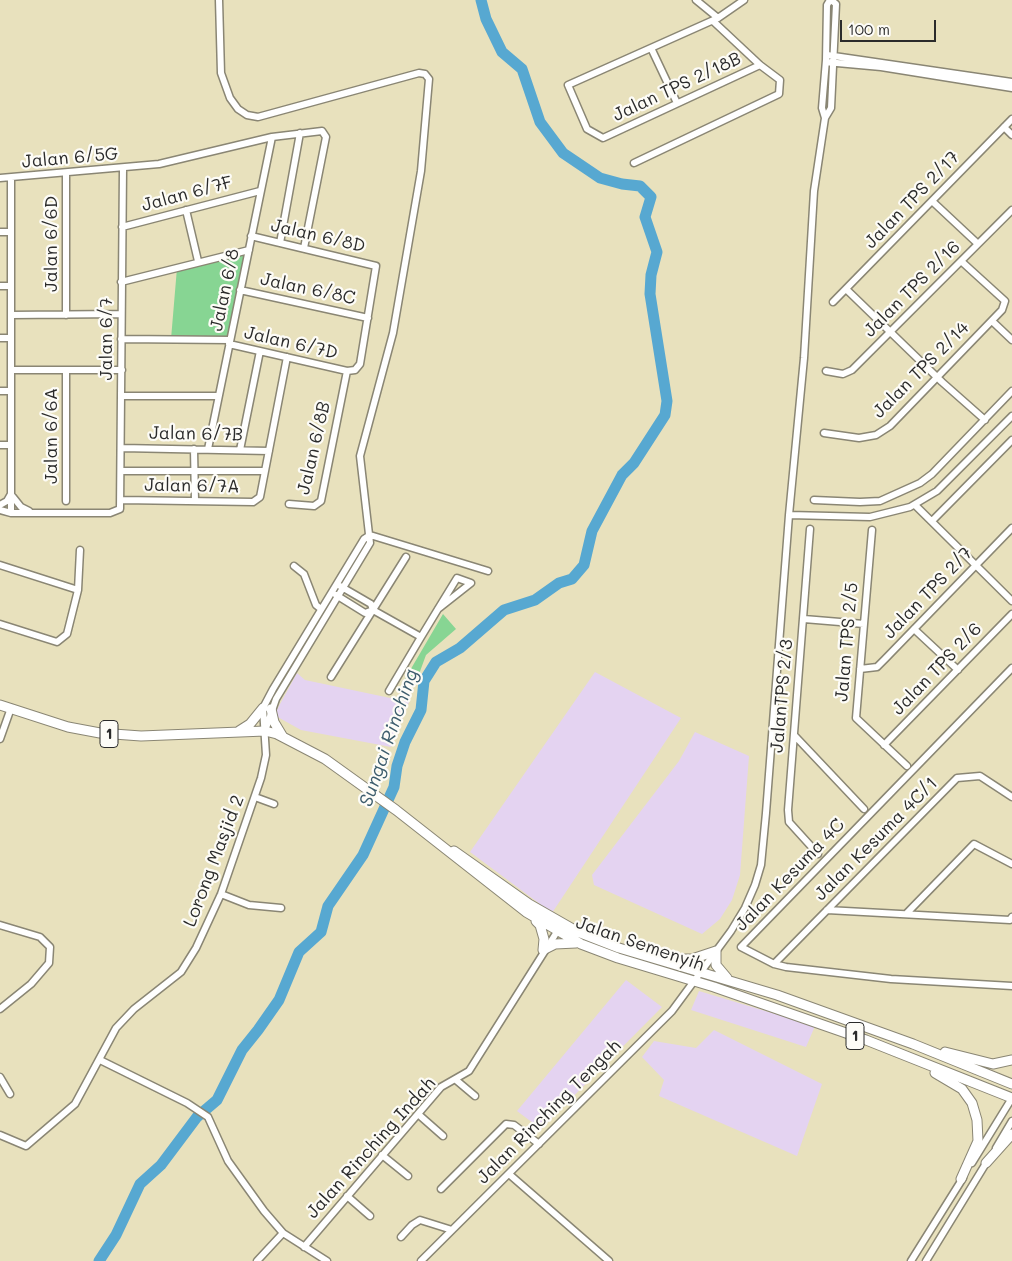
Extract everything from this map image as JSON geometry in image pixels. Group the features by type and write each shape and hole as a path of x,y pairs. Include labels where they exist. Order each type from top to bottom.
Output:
{"main road":[{"name":"Jalan Semenyih","path":"0,705 68,727 100,733 141,736 266,733 298,744"},
{"path":"239,731 267,709 284,737"},
{"name":"Jalan Semenyih","path":"222,733 239,731 266,733 284,737 325,759 396,810 526,912 559,927 777,995 913,1044 1012,1084"},
{"name":"Jalan Semenyih","path":"422,831 547,915 581,944 774,1007 1012,1098"},
{"name":"1","path":"526,912 540,925 544,939 543,950"},
{"path":"543,950 554,944 581,944"},
{"path":"647,956 685,960 716,951 716,965 719,971 730,980"},
{"path":"913,1044 993,1064 1012,1060"},
{"path":"901,1054 962,1089 972,1103 979,1132 978,1141 962,1179"},
{"path":"986,1163 1012,1134"}],"street":[{"path":"219,0 221,73 230,98 238,109 247,115 258,117 419,73 425,74 429,79 421,171 393,333 360,456 370,535"},
{"name":"Jalan TPS 2/18B","path":"652,50 568,85 587,129 603,138 760,66 696,0"},
{"path":"677,103 652,50 716,19 744,0"},
{"path":"831,0 836,4 834,59 831,108 825,118 822,108 827,58 828,6 831,0"},
{"path":"827,58 1012,82"},
{"path":"834,59 1012,88"},
{"path":"634,163 779,94 780,80 760,66"},
{"name":"Jalan Rinching Tengah","path":"421,1261 672,1011 695,982 745,908 761,864 789,515 804,358 814,191 825,118"},
{"name":"Jalan TPS 2/17","path":"833,302 1012,119"},
{"path":"1004,127 1012,135"},
{"name":"Jalan 6/5G","path":"11,512 11,178 123,169 158,164 272,137 322,131 326,137 304,248"},
{"path":"280,243 300,133"},
{"name":"Jalan 6/8","path":"208,449 272,137"},
{"name":"Jalan 6/7","path":"32,513 110,513 120,509 122,500 121,282 123,169"},
{"name":"Jalan 6/6D","path":"66,174 66,315"},
{"path":"0,178 11,178"},
{"name":"Jalan 6/7F","path":"122,227 260,190"},
{"path":"932,201 978,244"},
{"path":"186,210 198,261"},
{"name":"Jalan TPS 2/16","path":"826,371 843,374 852,370 1012,210"},
{"path":"0,232 11,232"},
{"name":"Jalan 6/8D","path":"251,236 376,266 368,318"},
{"path":"121,282 198,261 248,250"},
{"name":"Jalan TPS 2/14","path":"824,433 859,438 876,435 890,426 1002,310 1005,301 962,261"},
{"path":"0,286 11,286"},
{"path":"846,289 937,377 985,420"},
{"name":"Jalan 6/8C","path":"240,290 368,318"},
{"path":"11,315 121,314"},
{"path":"347,370 355,370 360,364 368,318"},
{"path":"992,321 1012,340"},
{"path":"0,338 11,338"},
{"name":"Jalan 6/7D","path":"121,339 230,342 260,351 347,370"},
{"path":"240,450 260,351"},
{"path":"121,471 265,471 287,357"},
{"path":"11,370 122,370"},
{"name":"Jalan 6/6A","path":"66,370 66,501"},
{"name":"Jalan 6/8B","path":"289,504 314,506 321,501 347,370"},
{"path":"0,391 11,391"},
{"path":"814,500 880,501 903,493 932,474 1012,391"},
{"path":"121,396 218,396"},
{"path":"789,515 870,517 915,505 937,491 1012,416"},
{"path":"932,521 1012,440"},
{"path":"0,445 11,445"},
{"name":"Jalan 6/7B","path":"122,448 269,451"},
{"path":"194,449 195,501"},
{"name":"Jalan 6/7A","path":"122,500 253,502 260,497 265,471"},
{"path":"0,505 7,501 11,493"},
{"path":"11,493 15,502 32,513"},
{"path":"915,505 1012,601"},
{"path":"0,510 32,513"},
{"name":"Jalan TPS 2/7","path":"860,668 876,667 1012,528"},
{"name":"JalanTPS 2/3","path":"810,529 788,810 790,822 818,854"},
{"name":"Jalan TPS 2/5","path":"872,530 856,718 907,766"},
{"path":"370,535 488,571"},
{"path":"267,709 340,586 364,539 370,535"},
{"path":"0,624 57,642 67,634 78,590 80,550"},
{"path":"332,676 406,557"},
{"path":"0,565 78,590"},
{"path":"294,566 304,574 316,605 321,609"},
{"path":"389,691 438,608 457,578 471,584 438,608"},
{"path":"340,586 371,604 373,610 421,638"},
{"path":"335,594 365,613 373,610"},
{"path":"267,709 273,689 321,609 335,594"},
{"name":"Jalan TPS 2/6","path":"884,745 1012,614"},
{"path":"804,619 864,624"},
{"path":"914,629 958,670"},
{"name":"Jalan Kesuma 4C","path":"1012,668 740,947 774,964 891,979 1012,986"},
{"path":"0,739 11,708"},
{"name":"Lorong Masjid 2","path":"0,1135 26,1146 75,1104 116,1028 134,1009 181,972 196,948 222,894 255,797 266,755 267,709"},
{"path":"794,735 864,809"},
{"name":"Jalan Kesuma 4C/1","path":"774,964 957,778 980,776 1012,797"},
{"path":"255,797 274,804"},
{"path":"906,914 974,844 1012,864"},
{"path":"222,894 249,904 281,908"},
{"path":"827,910 1010,920 1012,917"},
{"path":"0,925 40,937 50,947 49,963 31,984 0,1009"},
{"name":"Jalan Rinching Indah","path":"304,1247 441,1087 470,1071 543,950 559,927"},
{"path":"100,1060 201,1111 213,1125 228,1161 264,1211 283,1233 327,1261"},
{"path":"0,1077 10,1094"},
{"path":"456,1080 475,1096"},
{"path":"911,1261 1012,1098"},
{"path":"418,1114 443,1136"},
{"path":"926,1261 1012,1121"},
{"path":"441,1189 506,1124 514,1125 539,1144"},
{"path":"382,1155 408,1176"},
{"path":"509,1174 608,1261"},
{"path":"347,1196 370,1216"},
{"path":"401,1237 412,1225 420,1220 452,1230"},
{"path":"257,1261 283,1233"}],"shaded area":[{"path":"595,672 681,718 552,913 470,852"},
{"path":"297,673 305,680 409,702 391,747 301,730 274,715"},
{"path":"695,732 749,756 740,875 732,900 720,919 702,934 594,885 592,875 679,761"},
{"path":"626,980 662,1007 541,1129 517,1111"},
{"path":"699,991 815,1026 806,1047 691,1010"},
{"path":"714,1030 822,1084 797,1156 659,1096 664,1080 642,1057 654,1041 696,1048"}],"green space":[{"path":"247,251 230,339 171,339 177,268"},
{"path":"443,614 456,629 426,655 415,685 405,679"}],"waterway":[{"name":"Sungai Rinching","path":"99,1261 116,1235 140,1184 161,1165 197,1117 217,1100 242,1050 279,1000 299,952 321,932 328,906 363,855 394,787 397,766 405,742 421,710 424,681 436,662 460,648 504,610 535,600 559,583 572,579 584,565 592,531 622,475 634,463 665,415 667,401 650,294 651,275 657,252 645,217 651,197 640,186 622,184 600,178 563,153 540,122 522,69 502,52 486,19 481,0"}]}
